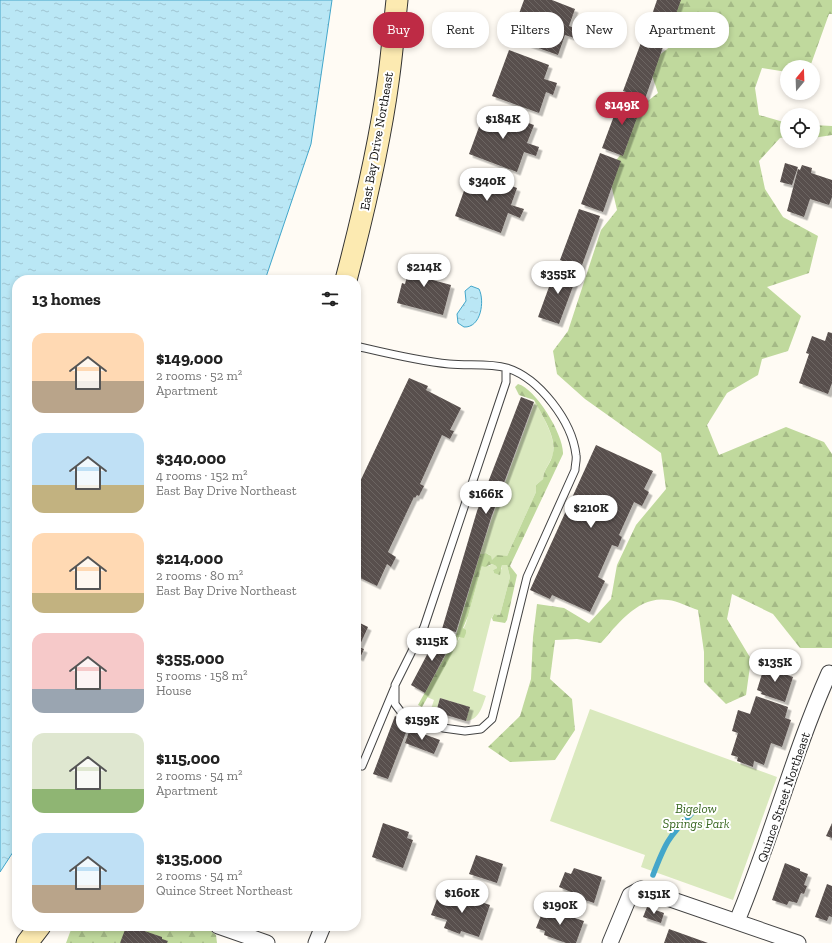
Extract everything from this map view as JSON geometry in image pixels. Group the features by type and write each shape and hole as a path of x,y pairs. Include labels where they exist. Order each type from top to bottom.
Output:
{"street":[{"name":"East Bay Drive Northeast","path":"347,275 364,208 379,137 388,82 397,0"},
{"name":"Quince Street Northeast","path":"737,921 752,885 814,707 829,673"},
{"path":"610,943 630,895 641,889 798,943"},
{"path":"27,943 36,931"},
{"path":"232,931 267,943"},
{"path":"316,943 321,931"}],"lane":[{"path":"361,347 448,364 506,368 527,377 542,390 555,406 573,439 577,456 575,470 527,577 492,719 481,729 466,731 443,728 404,716 395,704 395,685"},
{"path":"362,766 395,685 424,627 506,382 506,368"}],"green space":[{"path":"668,0 832,0 832,14 829,14 813,60 780,60 780,71 762,68 755,88 759,115 780,121 780,138 759,161 765,189 783,217 818,236 809,273 767,287 801,316 788,351 762,359 758,375 727,393 707,425 719,455 786,427 824,442 832,454 832,648 800,648 773,614 732,594 727,619 751,659 746,695 726,704 704,682 704,652 698,610 668,600 648,602 630,612 601,643 577,639 555,640 550,679 572,699 575,730 555,760 510,762 488,747 520,716 531,679 533,637 537,604 564,608 589,623 611,599 617,565 636,525 666,489 661,453 585,399 557,374 553,351 568,331 601,230 617,210 608,171 627,146 626,118 658,93 648,64 668,48 729,48 729,12 663,12"},
{"path":"820,125 832,126 832,135 820,137"},
{"path":"518,384 533,394 548,414 559,436 563,454 510,566 517,575 507,620 505,623 493,621 492,618 494,614 500,615 510,577 507,565 502,565 500,575 494,573 493,570 497,568 492,564 485,567 482,566 468,616 463,628 466,630 464,638 459,637 452,654 422,707 418,705 454,640 454,635 456,635 480,554 486,553 491,556 492,560 497,555 507,556 536,492 536,485 543,479 552,457 554,447 548,426 534,400 519,395 515,387"},
{"path":"535,402 551,435 554,448 553,454 543,479 536,485 536,492 507,556 492,561 490,555 486,553 480,554"},
{"path":"492,564 497,568 493,570 494,573 502,569 502,565 507,565 510,577 500,615 494,614 491,619 473,691 486,696 477,716 466,721 469,707 440,698 436,712 431,709 434,700 427,697 456,645 466,623 482,566 489,566"},
{"name":"Bigelow Springs Park","path":"590,709 777,777 733,900 641,867 645,855 550,821"},
{"path":"70,931 211,931 216,935 217,943 66,943"}],"water":[{"path":"0,0 332,0 311,144 267,275 12,275 12,854 0,872"},
{"path":"471,286 479,289 481,294 482,300 480,313 478,319 474,323 470,326 464,327 458,323 457,314 466,301 465,291"}],"building":[{"path":"524,0 552,0 575,9 574,12 572,12 569,26 572,27 572,37 565,35 564,38 564,12 520,12"},
{"path":"657,0 681,0 677,12 653,12"},
{"path":"538,48 560,48 558,55"},
{"path":"639,48 663,48 645,99 623,91"},
{"path":"509,50 549,65 544,79 557,83 553,95 546,92 539,113 492,96"},
{"path":"621,97 642,104 623,156 602,148"},
{"path":"486,108 534,125 527,143 539,147 536,156 524,152 517,172 469,154"},
{"path":"600,153 621,161 603,212 581,204"},
{"path":"785,163 798,167 792,185 780,182"},
{"path":"802,165 812,168 811,173 832,180 832,197 829,205 810,199 804,217 787,211 798,169 800,170"},
{"path":"471,171 517,188 511,205 524,209 520,218 508,213 501,233 455,216"},
{"path":"579,209 600,216 581,268 560,260"},
{"path":"413,254 434,260 429,279 451,285 443,315 397,303 402,283 405,284"},
{"path":"557,265 578,273 559,324 538,317"},
{"path":"828,332 832,333 832,383 828,394 799,383 809,354 806,353 812,336 825,341"},
{"path":"409,378 428,386 426,390 461,408 450,430 454,431 450,439 442,435 420,484 424,486 419,496 417,495 415,498 414,497 388,552 396,557 391,567 387,564 377,586 361,578 361,479"},
{"path":"521,397 534,402 491,518 456,632 442,629 477,511"},
{"path":"596,445 653,471 644,489 649,492 642,506 634,502 619,535 622,537 618,547 612,545 598,577 605,581 590,612 552,595 550,599 530,590"},
{"path":"361,624 368,627 361,643"},
{"path":"439,632 453,640 425,693 411,685"},
{"path":"361,648 364,649 361,656"},
{"path":"765,664 781,669 779,672 793,677 785,702 761,694 762,692 757,690"},
{"path":"756,696 788,707 785,718 791,720 782,747 771,743 764,765 754,761 753,767 737,761 738,757 731,755 738,733 732,731 738,710 750,714"},
{"path":"440,698 470,707 466,721 436,712"},
{"path":"395,716 410,722 388,779 373,774"},
{"path":"410,729 440,740 434,754 405,743"},
{"path":"383,823 409,832 407,838 413,840 403,868 372,857"},
{"path":"832,823 832,838 826,836"},
{"path":"476,855 503,864 497,883 469,874"},
{"path":"785,863 808,874 804,885 807,886 804,894 801,893 797,903 789,901 787,905 772,900"},
{"path":"574,868 602,877 594,903 570,895 571,892 559,887 565,872 571,874"},
{"path":"827,884 832,886 832,917 829,916 827,921 815,917"},
{"path":"454,893 490,905 479,937 461,931 460,934 444,928 447,920 431,915 437,899 450,903"},
{"path":"647,907 664,913 661,923 643,917"},
{"path":"544,908 584,921 576,943 566,943 544,935 545,931 536,928"},
{"path":"669,929 708,943 664,943"},
{"path":"124,931 145,931 162,937 162,939 168,941 167,943 120,943"}],"waterway":[{"path":"653,875 668,841 677,828 692,813"}]}
